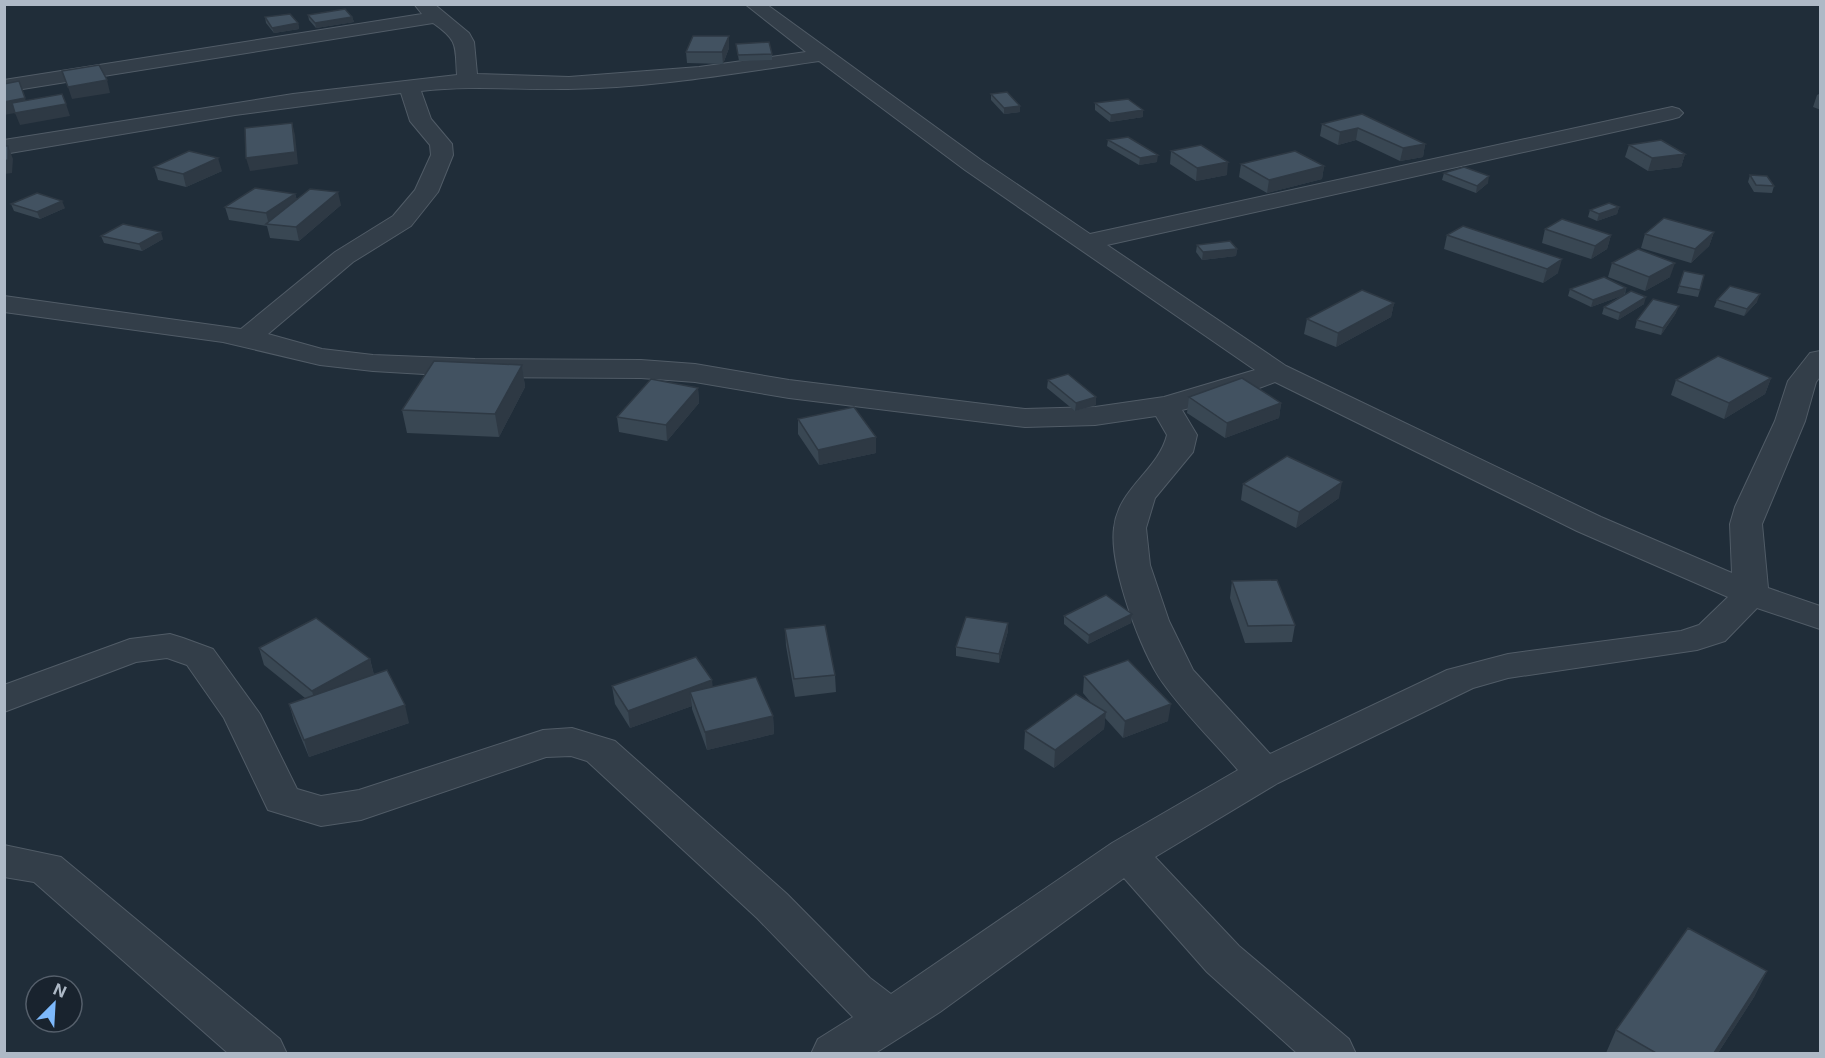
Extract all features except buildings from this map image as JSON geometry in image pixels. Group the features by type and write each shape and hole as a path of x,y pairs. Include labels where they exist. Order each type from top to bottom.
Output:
{"street":[{"path":"754,4 973,165 1276,372 1588,524 1751,594 1821,618"},
{"path":"4,86 429,11 461,33 466,40 467,80"},
{"path":"4,147 172,118 409,85 467,80 580,82 699,73 824,56"},
{"path":"247,338 344,257 402,221 426,192 442,155 441,144 421,120 409,85"},
{"path":"1086,242 1233,212 1672,112"},
{"path":"4,304 247,338 320,357 373,363 475,368 641,369 695,373 789,389 1025,418 1095,416 1165,406 1233,388 1276,372"},
{"path":"835,1053 934,991 1127,854 1264,773 1460,679 1508,666 1684,642 1712,633 1751,594 1746,524 1751,507 1790,422 1802,381 1821,359"},
{"path":"1165,406 1182,435 1178,452 1140,496 1130,528 1133,565 1151,621 1177,676 1264,773"},
{"path":"4,699 130,651 170,646 200,657 242,714 282,800 321,811 361,805 543,744 572,742 601,751 772,906 854,991 888,1019"},
{"path":"1127,854 1223,959 1332,1053"},
{"path":"4,861 46,868 263,1053"}]}
